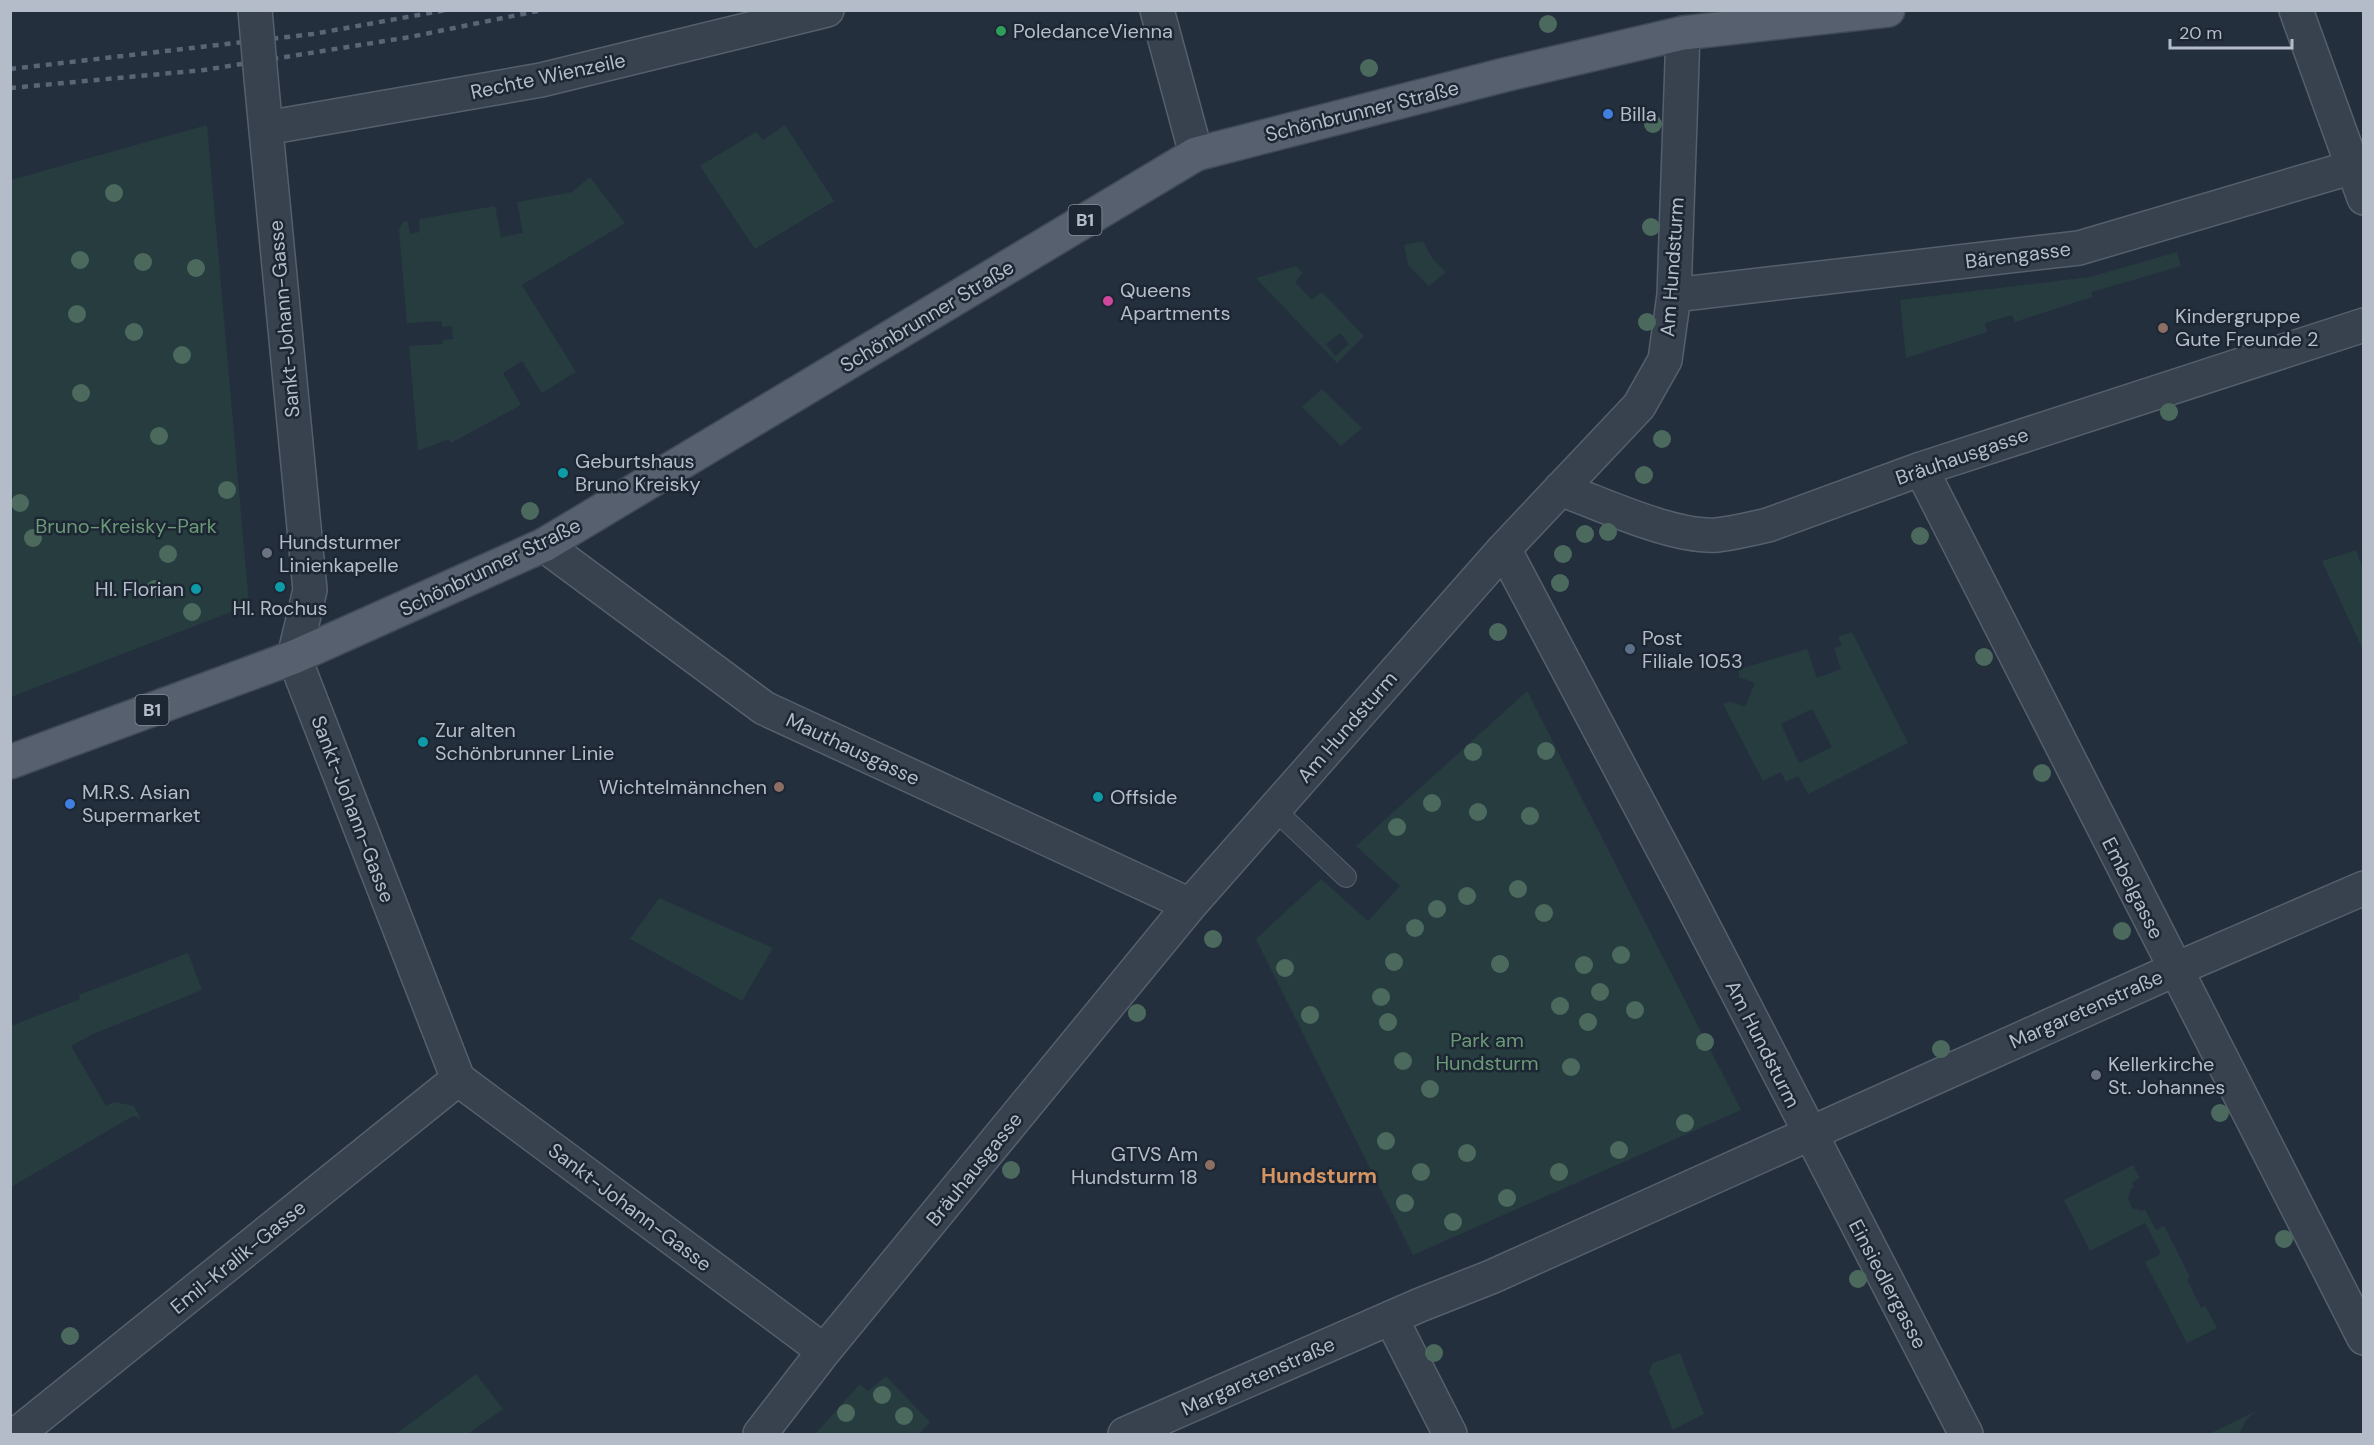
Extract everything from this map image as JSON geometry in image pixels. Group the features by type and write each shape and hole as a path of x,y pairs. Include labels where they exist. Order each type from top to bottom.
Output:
{"main road":[{"name":"Schönbrunner Straße","path":"10,762 294,657 544,545 1196,154 1504,75 1683,33 1888,10"}],"street":[{"name":"Sankt-Johann-Gasse","path":"255,10 310,590 294,657 459,1079 824,1351"},
{"name":"Rechte Wienzeile","path":"266,128 541,80 827,10"},
{"path":"1157,10 1196,154"},
{"path":"2295,10 2364,198"},
{"name":"Am Hundsturm","path":"1190,905 1504,549 1639,406 1665,360 1674,295 1683,33"},
{"name":"Bärengasse","path":"1674,295 2079,248 2353,167"},
{"name":"Bräuhausgasse","path":"1560,489 1649,521 1686,531 1715,535 1768,525 1921,469 2364,325"},
{"name":"Embelgasse","path":"1921,469 2174,970 2364,1338"},
{"name":"Mauthausgasse","path":"544,545 764,708 1190,905"},
{"name":"Am Hundsturm","path":"1504,549 1687,895 1809,1134"},
{"name":"Margaretenstraße","path":"1809,1134 2174,970 2364,888"},
{"name":"Bräuhausgasse","path":"760,1434 824,1351 1190,905"},
{"name":"Emil-Kralik-Gasse","path":"17,1434 459,1079"},
{"path":"1450,1434 1391,1318 1491,1277 1809,1134"},
{"name":"Einsiedlergasse","path":"1809,1134 1966,1434"},
{"name":"Margaretenstraße","path":"1125,1434 1391,1318"}],"lane":[{"path":"1274,809 1346,877"}],"green space":[{"name":"Bruno-Kreisky-Park","path":"207,125 249,605 11,697 11,180"},
{"path":"785,125 834,201 755,249 700,166 756,132 763,140"},
{"path":"590,177 625,223 522,285 576,372 542,393 522,361 503,373 521,405 451,443 449,439 418,451 409,346 443,344 443,340 453,339 452,326 442,327 442,321 407,323 399,230 403,222 408,221 410,234 420,232 419,219 495,206 501,237 523,233 517,202 572,192"},
{"path":"1423,241 1432,258 1446,272 1429,286 1408,265 1404,245"},
{"path":"2177,252 2181,266 2092,292 2092,297 2015,322 2012,315 1985,323 1987,332 1906,358 1900,300 2090,277"},
{"path":"1296,266 1303,273 1295,282 1312,300 1322,292 1364,336 1337,363 1256,278","holes":["1340,333 1349,344 1335,356 1326,344"]},
{"path":"1322,389 1362,428 1341,446 1302,407"},
{"path":"2356,550 2363,569 2363,650 2322,561"},
{"path":"1852,632 1908,743 1808,794 1798,776 1786,782 1781,772 1763,781 1723,704 1729,701 1745,707 1755,683 1739,677 1739,669 1807,649 1817,678 1841,669 1834,648 1842,645 1838,637","holes":["1812,709 1832,747 1799,763 1781,724"]},
{"name":"Park am Hundsturm","path":"1527,691 1741,1110 1413,1255 1256,939 1321,879 1368,921 1400,886 1356,846"},
{"path":"659,898 773,948 742,1001 630,939"},
{"path":"188,953 202,990 93,1034 71,1046 106,1106 114,1102 134,1106 141,1119 133,1116 11,1187 11,1026 80,999 79,995"},
{"path":"2133,1165 2140,1178 2132,1182 2134,1187 2128,1198 2132,1208 2142,1211 2145,1209 2156,1230 2164,1226 2190,1277 2187,1280 2201,1308 2205,1306 2217,1328 2187,1343 2145,1262 2161,1254 2145,1223 2090,1251 2064,1200"},
{"path":"1680,1353 1704,1414 1673,1430 1649,1371 1653,1363"},
{"path":"476,1374 503,1409 468,1434 396,1434"},
{"path":"886,1376 930,1422 919,1434 815,1434 860,1384 868,1391"},
{"path":"2256,1411 2247,1419 2239,1434 2209,1434"}],"railway":[{"path":"10,69 313,34 446,10"},
{"path":"10,88 204,70 410,37 542,10"}],"place":[{"name":"PoledanceVienna","path":"1001,31"},
{"name":"Billa","path":"1608,114"},
{"name":"Queens Apartments","path":"1108,301"},
{"name":"Kindergruppe Gute Freunde 2","path":"2163,328"},
{"name":"Geburtshaus Bruno Kreisky","path":"563,473"},
{"name":"Hundsturmer Linienkapelle","path":"267,553"},
{"name":"Hl. Rochus","path":"280,587"},
{"name":"Hl. Florian","path":"196,589"},
{"name":"Post Filiale 1053","path":"1630,649"},
{"name":"Zur alten Schönbrunner Linie","path":"423,742"},
{"name":"Wichtelmännchen","path":"779,787"},
{"name":"Offside","path":"1098,797"},
{"name":"M.R.S. Asian Supermarket","path":"70,804"},
{"name":"Kellerkirche St. Johannes","path":"2096,1075"},
{"name":"GTVS Am Hundsturm 18","path":"1210,1165"}],"district":[{"name":"Hundsturm","path":"1319,1176"}]}
